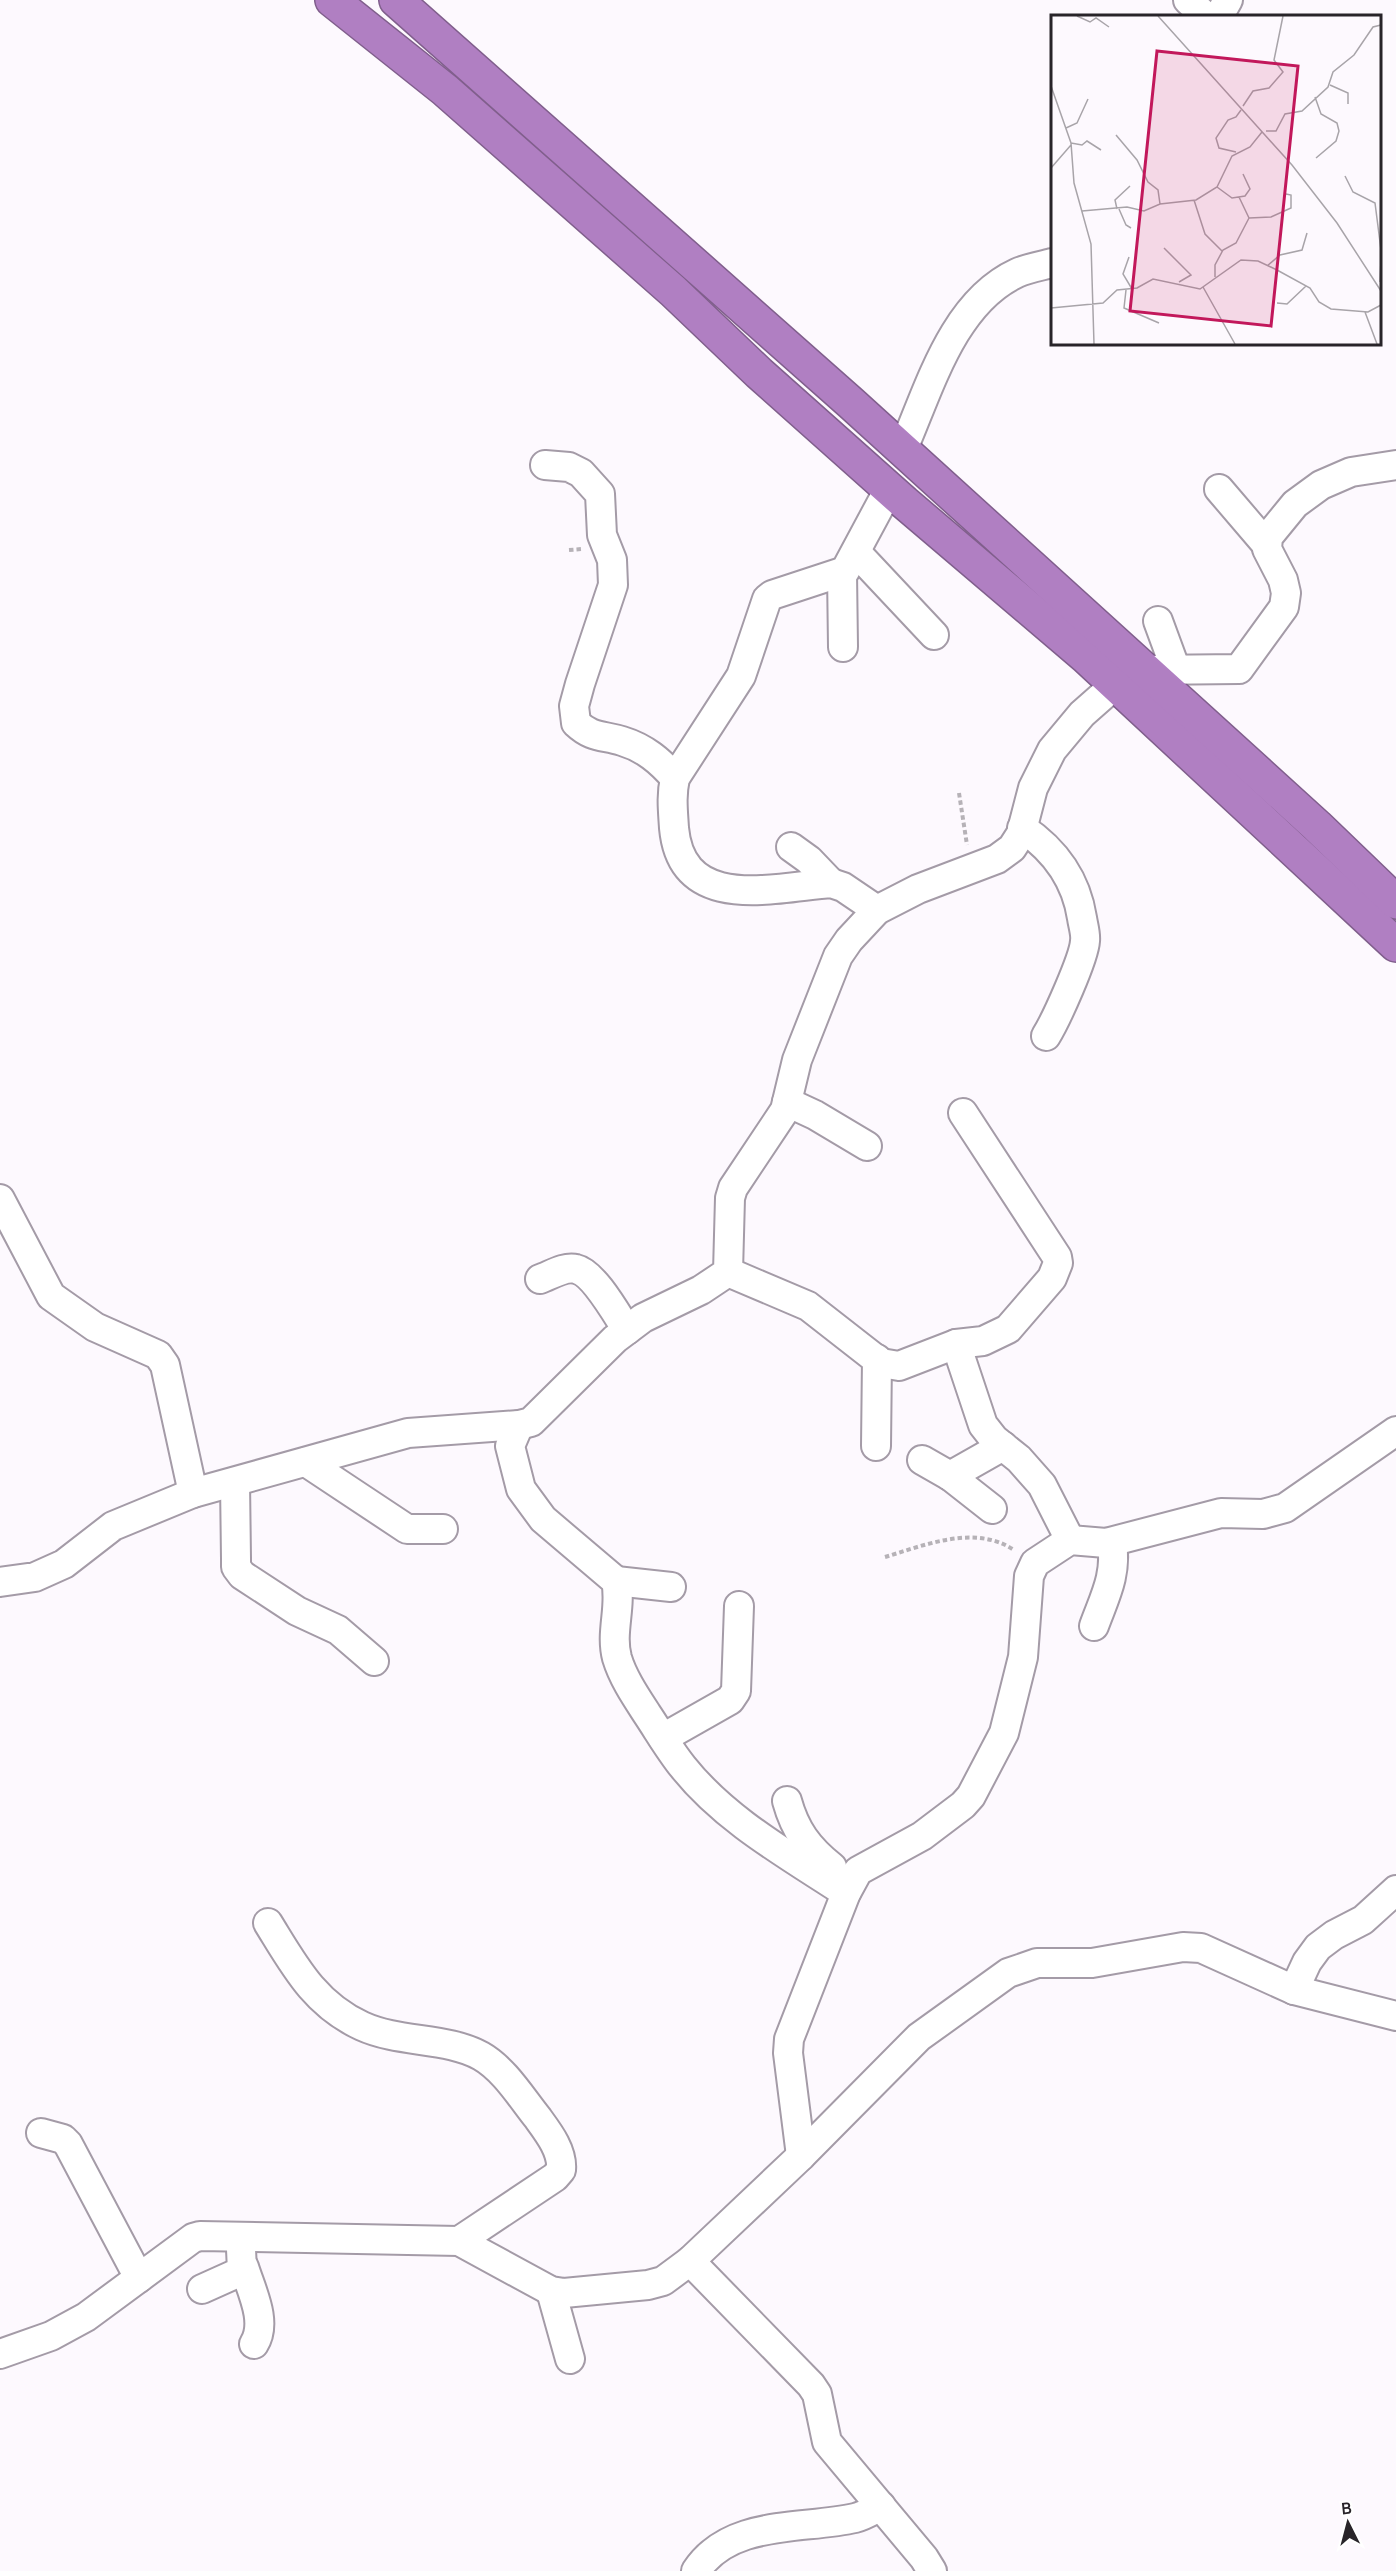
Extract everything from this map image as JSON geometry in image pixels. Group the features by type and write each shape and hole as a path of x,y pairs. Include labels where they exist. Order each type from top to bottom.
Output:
{"highway":[{"path":"332,0 445,90 673,291 759,373 889,489 1116,684 1396,945"},
{"path":"396,0 903,451 1161,670 1396,902"}],"street":[{"path":"1188,0 1204,15"},
{"path":"1220,15 1228,0"},
{"path":"903,451 959,324 983,295 1017,273 1051,263"},
{"path":"545,465 569,467 581,473 600,494 602,535 612,560 613,585 574,706 576,723 591,735 606,736 647,752 675,778"},
{"path":"1266,544 1268,537 1295,504 1321,485 1351,472 1396,465"},
{"path":"843,646 849,562 889,489"},
{"path":"1158,621 1161,670 1229,671 1239,669 1245,663 1284,607 1286,593 1283,580 1266,544 1219,489"},
{"path":"849,562 767,599 741,676 675,778 671,794 676,847 688,870 711,886 739,891 831,883 843,887 878,910"},
{"path":"849,562 934,635"},
{"path":"728,1272 730,1198 733,1188 779,1121 787,1102 797,1060 838,956 878,910 918,889 997,859 1012,848 1022,828 1033,788 1052,750 1082,714 1116,684"},
{"path":"1022,828 1041,840 1057,857 1071,880 1079,897 1085,942 1056,1019 1046,1036"},
{"path":"791,847 809,860 831,883"},
{"path":"787,1102 814,1114 867,1146"},
{"path":"728,1272 808,1306 877,1359 891,1366 899,1366 956,1344 983,1341 1008,1329 1052,1278 1058,1263 1057,1257 963,1113"},
{"path":"0,1199 51,1296 95,1327 158,1355 165,1365 193,1493"},
{"path":"540,1279 569,1268 586,1274 613,1306 627,1330"},
{"path":"0,1582 34,1577 64,1564 112,1526 193,1493 416,1432 519,1425 531,1422 627,1330 644,1318 701,1290 728,1272"},
{"path":"956,1344 983,1425 1042,1485 1070,1540"},
{"path":"876,1446 877,1359"},
{"path":"519,1425 510,1446 521,1489 543,1519 616,1581 671,1587"},
{"path":"801,2156 788,2053 789,2039 849,1887 858,1871 922,1836 963,1805 1004,1733 1023,1657 1029,1575 1035,1563 1070,1540 1112,1542 1221,1513 1263,1514 1285,1508 1396,1431"},
{"path":"950,1476 1003,1446"},
{"path":"922,1460 950,1476 992,1509"},
{"path":"306,1462 407,1529 443,1529"},
{"path":"235,1482 236,1568 242,1575 297,1611 338,1630 374,1661"},
{"path":"1094,1626 1113,1574 1115,1562 1112,1542"},
{"path":"616,1581 619,1593 615,1626 617,1657 632,1689 663,1738 692,1776 748,1827 849,1887"},
{"path":"663,1738 730,1700 736,1691 739,1606"},
{"path":"787,1801 793,1822 805,1842 849,1887"},
{"path":"1293,1990 1307,1962 1318,1947 1334,1935 1363,1920 1396,1890"},
{"path":"268,1923 309,1987 329,2006 362,2026 396,2037 467,2049 483,2057 519,2093 560,2153 561,2169 555,2177 459,2241"},
{"path":"2,2347 51,2336 86,2317 193,2238 459,2241 550,2290 564,2293 648,2285 663,2280 690,2261 801,2156 919,2037 1008,1973 1037,1963 1092,1963 1183,1947 1201,1948 1293,1990 1396,2016"},
{"path":"41,2133 63,2139 68,2145 139,2278"},
{"path":"239,2237 244,2267 260,2325 260,2335 254,2344"},
{"path":"690,2261 811,2385 817,2394 827,2442 932,2571"},
{"path":"202,2289 238,2274 244,2267"},
{"path":"550,2290 570,2359"},
{"path":"696,2571 715,2550 737,2537 859,2517 881,2506"}],"path":[{"path":"959,793 971,869"},
{"path":"885,1557 940,1540 987,1539 1009,1546 1035,1563"}]}
